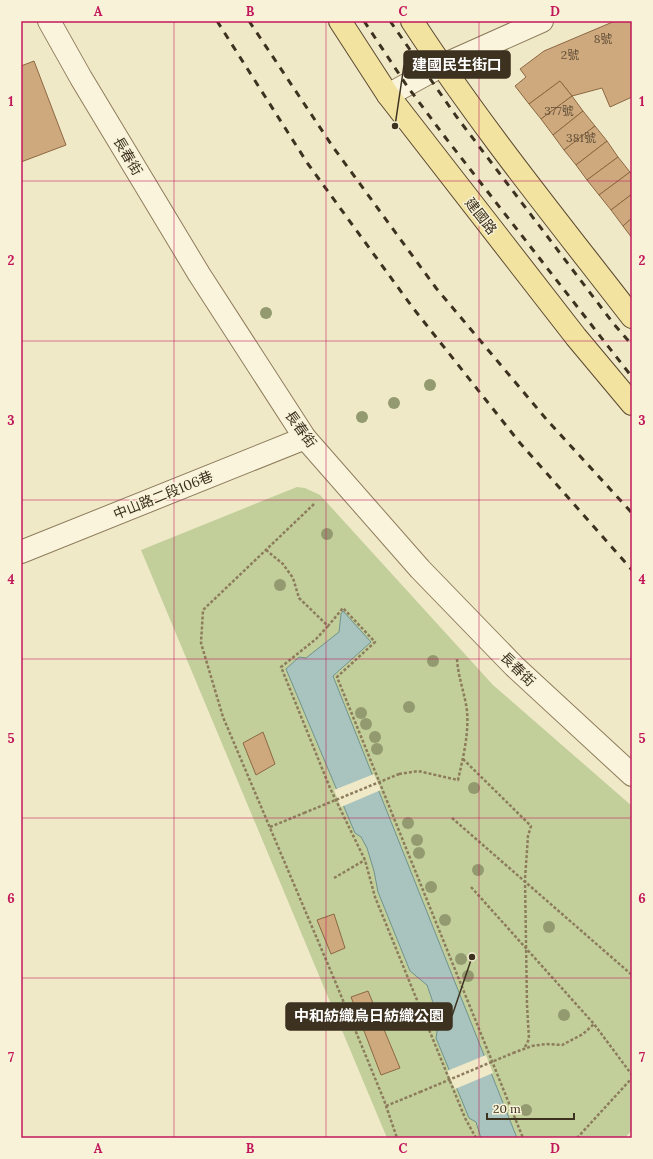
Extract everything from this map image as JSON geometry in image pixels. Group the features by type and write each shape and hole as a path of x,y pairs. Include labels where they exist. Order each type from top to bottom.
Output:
{"main road":[{"name":"建國路","path":"340,21 388,95 576,337 632,404"},
{"path":"412,21 441,66 632,317"}],"street":[{"name":"長春街","path":"49,21 81,78 199,274 305,438 420,569 514,666 632,775"},
{"path":"388,95 441,66 542,21"},
{"name":"中山路二段106巷","path":"21,552 305,438"}],"path":[{"path":"314,504 203,610 201,642 223,717 386,1106 397,1138"},
{"path":"266,550 283,564 293,578 299,598 328,626"},
{"path":"476,1138 465,1118 375,897 365,860 330,788 281,668 316,639 343,608 375,642 337,677 523,1138"},
{"path":"270,828 399,774 418,771 458,780 463,759 467,712 458,672 457,659"},
{"path":"463,759 531,826 528,836 525,883 529,1039 524,1049"},
{"path":"452,818 632,975"},
{"path":"334,878 365,860"},
{"path":"471,887 594,1024 632,1075"},
{"path":"392,1024 422,1010"},
{"path":"386,1106 512,1053 546,1044 562,1045 584,1034 594,1024"},
{"path":"577,1138 632,1078"}],"green space":[{"path":"297,487 305,488 320,495 493,685 632,806 632,1130 625,1138 387,1138 141,550"}],"water":[{"path":"343,611 371,642 333,676 517,1138 481,1138 476,1122 469,1118 436,1038 439,1020 427,985 410,971 378,892 374,871 367,848 361,837 355,833 286,669 299,657 306,658 339,632 341,614"}],"pier":[{"path":"374,774 381,790 341,807 334,790"},
{"path":"486,1055 493,1073 455,1089 447,1071"}],"building":[{"path":"615,21 632,21 632,97 610,107 602,88 572,96 560,81 529,104 515,86 526,77 520,69 544,51"},
{"path":"34,61 66,145 21,162 21,66"},
{"path":"560,81 572,96 541,119 529,104"},
{"path":"572,96 583,111 553,135 541,119"},
{"path":"583,111 595,126 564,150 553,135"},
{"path":"595,126 607,141 576,165 564,150"},
{"path":"607,141 618,157 587,180 576,165"},
{"path":"618,157 630,172 599,195 587,180"},
{"path":"630,172 632,175 632,194 611,210 599,195"},
{"path":"632,194 632,218 623,226 611,210"},
{"path":"632,218 632,238 623,226"},
{"path":"263,732 275,764 256,775 243,743"},
{"path":"334,914 345,948 331,954 317,920"},
{"path":"368,991 400,1068 381,1075 351,997"}],"railway":[{"path":"217,21 308,164 413,308 520,443 632,570"},
{"path":"249,21 333,147 436,288 547,420 632,513"},
{"path":"364,21 407,86 445,137 632,377"},
{"path":"390,21 456,116 613,323 632,345"}],"place":[{"name":"建國民生街口","path":"395,126"},
{"name":"中和紡織烏日紡織公園","path":"472,957"}]}
